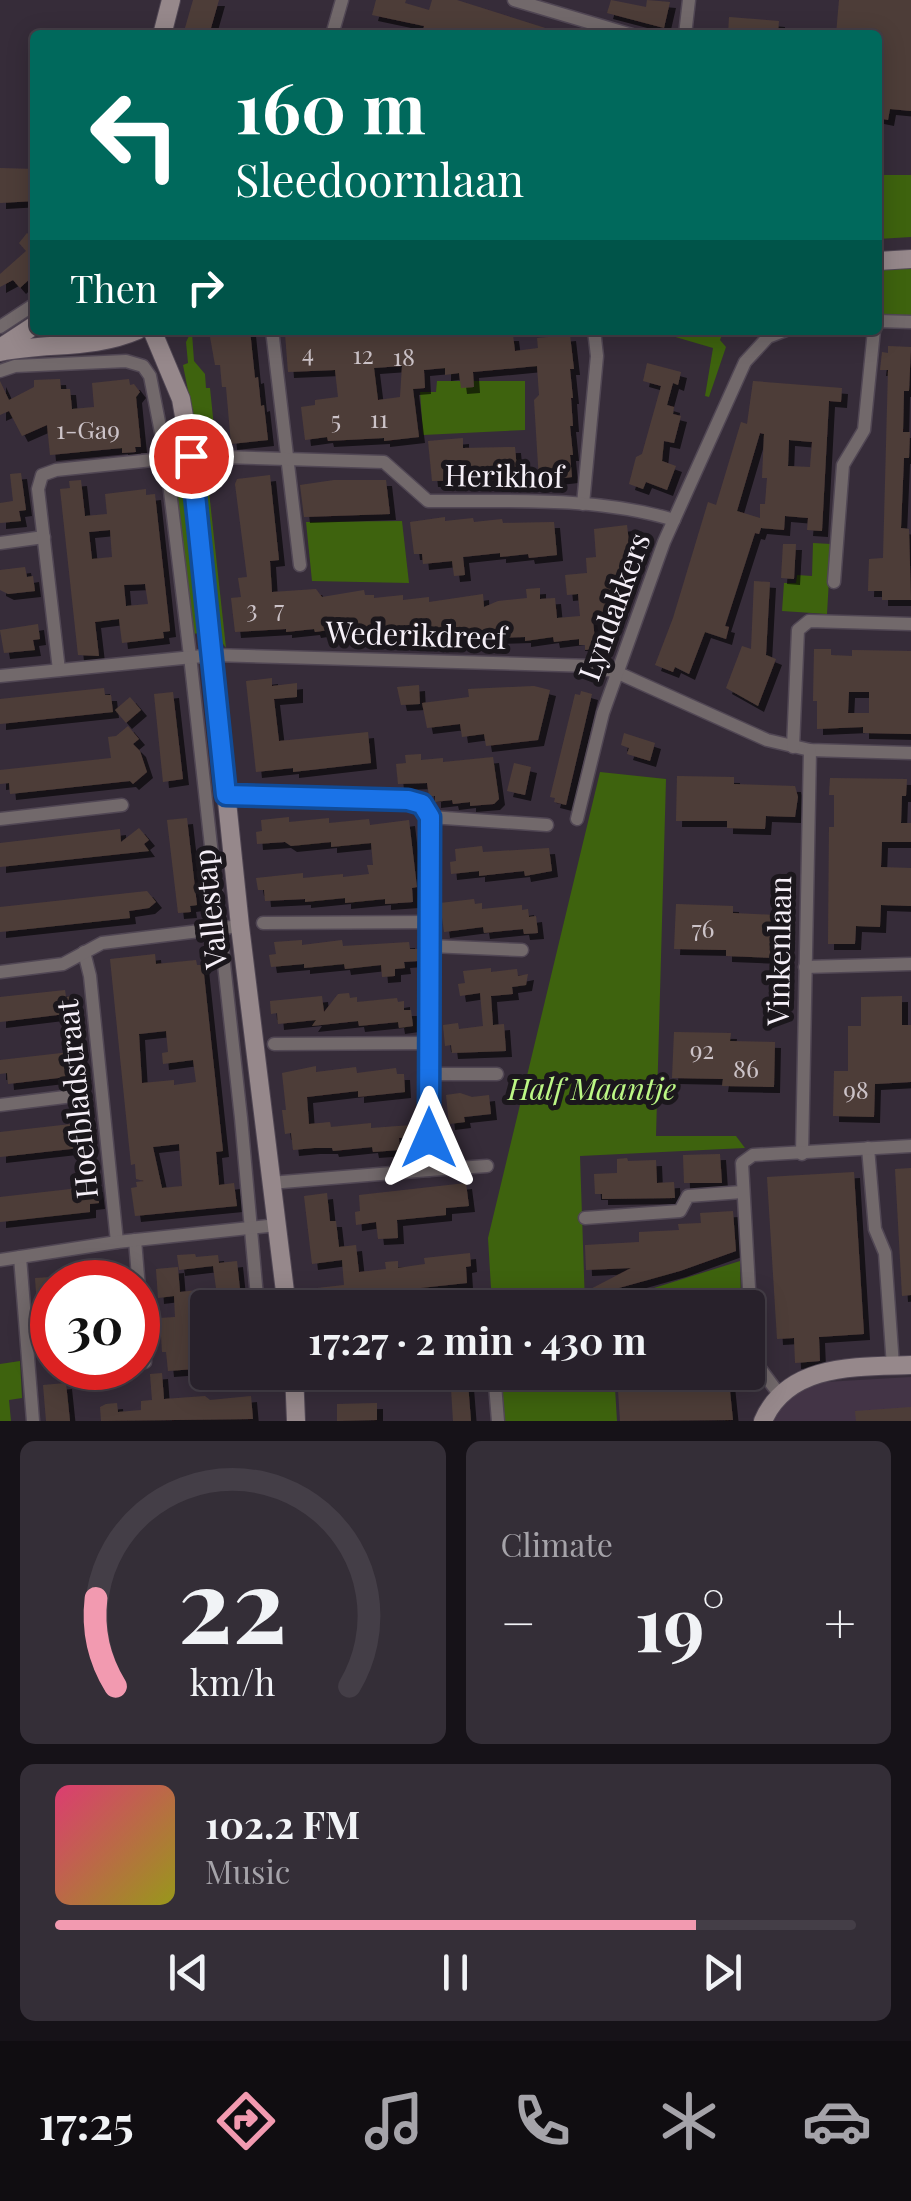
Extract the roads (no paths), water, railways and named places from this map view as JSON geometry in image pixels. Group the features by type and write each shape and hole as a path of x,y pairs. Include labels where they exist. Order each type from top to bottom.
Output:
{"street":[{"path":"163,30 171,0"},
{"path":"333,30 342,0"},
{"path":"514,0 615,30"},
{"path":"685,30 689,0"},
{"path":"882,260 911,259"},
{"path":"0,328 30,307"},
{"path":"882,321 911,322"},
{"path":"0,350 30,329"},
{"name":"Vallestap","path":"154,335 181,400 191,456 240,926 284,1290"},
{"path":"273,335 300,565"},
{"path":"583,504 597,356 595,335"},
{"name":"Lyndakkers","path":"577,819 616,672 674,520 718,418 755,348 773,335"},
{"path":"834,582 843,465 864,430 874,335"},
{"path":"0,350 80,338"},
{"name":"Vallestap","path":"0,371 15,366 126,360 137,363 150,376 166,458 190,656 256,1290"},
{"name":"Herikhof","path":"44,538 38,489 42,475 56,470 191,456 384,462 428,501 583,504 634,508 674,520"},
{"path":"0,543 44,538 58,670"},
{"path":"793,747 798,630 809,620 911,624"},
{"name":"Wederikdreef","path":"0,676 213,655 592,666 616,672 768,740 793,747 911,753"},
{"name":"Vinkenlaan","path":"802,1154 810,750"},
{"path":"226,795 408,800 422,804 430,817 429,1170"},
{"path":"0,818 122,805"},
{"path":"430,817 547,825"},
{"path":"264,923 430,922"},
{"path":"0,972 63,964 102,943 240,926"},
{"path":"430,946 522,950"},
{"name":"Hoefbladstraat","path":"84,952 90,976 118,1242"},
{"path":"805,967 911,964"},
{"path":"274,1044 429,1042"},
{"path":"429,1074 497,1074"},
{"path":"0,1105 73,1096"},
{"path":"779,1394 753,1359 742,1163 753,1155 911,1146"},
{"path":"763,1421 779,1394 809,1375 902,1365 885,1253 874,1229 868,1148"},
{"path":"270,1183 487,1166"},
{"path":"584,1218 680,1211 688,1196 742,1192"},
{"path":"0,1260 118,1242 277,1225"},
{"path":"136,1240 137,1260"},
{"path":"20,1257 33,1421"},
{"path":"295,1390 296,1421"},
{"path":"495,1390 498,1421"}],"park label":[{"name":"Half Maantje","path":"592,1090"}]}
